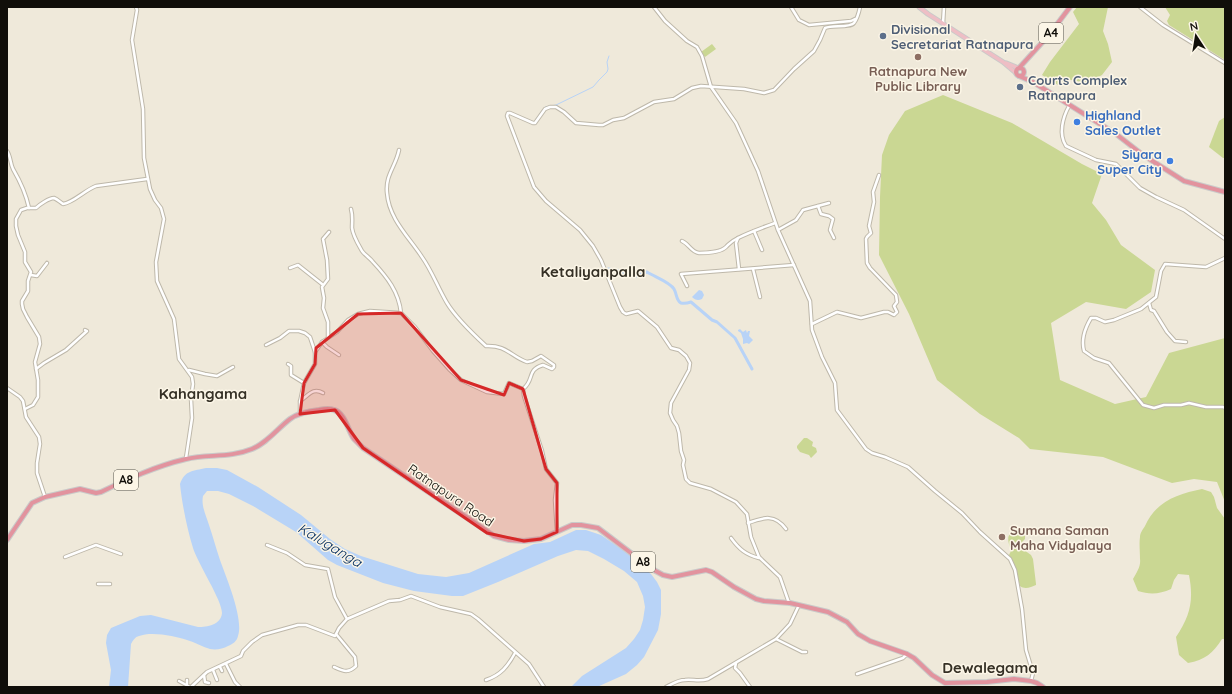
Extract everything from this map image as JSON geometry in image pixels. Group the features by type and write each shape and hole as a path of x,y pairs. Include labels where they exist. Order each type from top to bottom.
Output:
{"highway":[{"name":"A4","path":"1021,69 1070,7"},
{"path":"1017,74 1016,71 1021,69"},
{"path":"1017,74 1022,74 1021,69"},
{"path":"1021,69 1033,82"},
{"path":"1017,74 1033,82 1069,106 1116,134 1143,155 1184,180 1225,192"},
{"name":"Ratnapura Road","path":"7,540 32,503 45,497 80,489 96,493 101,492 142,474 186,459 229,455 253,448 264,441 291,418 315,410 335,410 346,422 354,438 363,448 487,533 494,536 509,540 524,541 541,539 572,525 598,528 652,569 663,575 672,577 706,570 712,572 734,587 756,599 790,603 828,612 847,622 858,634 870,641 907,654 914,658 932,675 945,683 987,682 1014,679 1031,681 1043,687"}],"main road":[{"path":"919,7 1003,62 1017,74"},
{"path":"1003,62 1021,69"}],"street":[{"path":"136,7 137,10 132,40 143,109 144,158 147,179 153,195 161,208 164,219 156,262 157,281 174,319 179,359 189,370 192,376 193,384 191,399 192,418 186,459"},
{"path":"654,7 665,21 687,41 697,47 702,56 712,87 736,123 758,172 775,223 810,301 812,330 822,357 835,384 837,410 866,449 872,453 908,467 962,513 980,532 1010,559 1015,570 1022,609 1026,650 1033,673 1031,681"},
{"path":"791,7 799,20 809,25 851,21 856,19"},
{"path":"790,603 784,584 780,577 760,558 751,537 747,514 736,502 711,489 690,482 686,479 679,433 670,413 671,403 689,370 690,363 686,356 679,350 671,348 657,327 644,315 638,311 626,314 623,312 601,260 593,246 580,230 546,201 534,187 507,116 508,113 510,113 535,123 545,109 556,107 576,123 599,125 624,118 654,102 674,99 692,88 701,86 744,89 764,93 774,90 814,51 825,28 830,26 851,25 855,22 860,7"},
{"path":"943,24 944,7"},
{"path":"1140,7 1163,25 1225,63"},
{"path":"1069,106 1064,115 1062,127 1063,141 1066,146 1096,160 1116,164 1140,188 1184,210 1225,239"},
{"path":"399,150 387,181 387,194 392,211 398,224 430,268 448,305 472,333 486,346 501,347 528,362 541,356 554,365 552,369 543,365 534,369 528,385 523,389"},
{"path":"7,151 10,156 12,168 22,186 29,208"},
{"path":"812,324 832,313 837,312 861,318 884,312 894,314 897,312 894,306 897,302 896,295 867,263 866,240 871,234 869,226 874,202 872,192 879,175"},
{"path":"25,409 33,405 38,397 35,362 40,344 39,337 22,309 22,301 28,291 28,282 31,272 25,262 25,252 16,226 16,219 19,213 22,210 36,208 41,202 52,198 66,204 90,188 96,186 147,179"},
{"path":"778,230 796,220 803,210 829,203"},
{"path":"818,206 821,214 829,216 832,219 830,230 834,238"},
{"path":"351,209 353,216 352,229 363,253 372,260 385,275 398,296 401,313 415,327 449,369 461,380 487,392 504,394 509,383 523,389"},
{"path":"682,241 692,251 699,253 722,250 729,242 775,223"},
{"path":"754,231 762,250"},
{"path":"322,284 328,279 323,239 329,232"},
{"path":"738,238 736,243 740,269"},
{"path":"1225,258 1206,268 1165,264 1161,271 1156,297 1141,309 1114,320 1105,322 1096,318 1091,318 1084,335 1082,345 1084,351 1094,358 1109,363 1143,405 1154,408 1164,405 1181,405 1189,403 1206,407 1225,408"},
{"path":"31,275 36,276 47,263"},
{"path":"290,268 298,265 322,284 324,298 323,308 328,322 328,337"},
{"path":"687,286 681,274 794,266"},
{"path":"753,269 760,296"},
{"path":"1149,303 1151,310 1175,341 1186,342"},
{"path":"315,352 322,342 337,332 348,320 358,314 370,312 401,313"},
{"path":"36,370 44,362 66,350 87,331 85,330"},
{"path":"266,345 280,338 289,331 299,331 310,337 315,352 315,364 304,383 300,402 300,414"},
{"path":"322,342 339,355"},
{"path":"288,364 291,366 291,375 304,383"},
{"path":"189,370 217,376 233,367"},
{"path":"7,388 20,397 23,401 26,417 39,437 40,444 37,473 45,497"},
{"path":"523,389 546,469 557,483 555,500 557,532"},
{"path":"300,402 315,390 323,392"},
{"path":"748,523 765,517 779,521 786,529"},
{"path":"731,538 746,554 760,558"},
{"path":"65,557 96,545 121,554"},
{"path":"267,545 287,553 305,565 328,569 335,596 347,620"},
{"path":"98,584 110,584"},
{"path":"336,634 338,628 347,620 389,601 400,600 410,596 440,607 471,614 486,625 515,653 529,664 544,687"},
{"path":"666,687 680,680 703,680 776,639 790,624 800,605"},
{"path":"180,680 190,687 204,675 241,656 243,651 252,642 262,635 306,625 335,636 336,634"},
{"path":"334,667 344,672 349,672 356,668 355,657 336,634"},
{"path":"776,639 802,652 806,652"},
{"path":"486,680 500,674 506,668 515,653"},
{"path":"857,674 903,658 907,654"},
{"path":"736,662 735,668 750,687"},
{"path":"226,664 234,682 240,687"},
{"path":"220,667 222,671"},
{"path":"213,670 217,680"},
{"path":"204,675 205,682 209,683"},
{"path":"186,684 187,680"},
{"path":"196,682 198,687"}],"highlighted area":[{"path":"401,313 461,380 504,395 509,383 523,389 546,469 557,483 557,532 541,539 524,541 487,533 363,448 335,410 300,414 304,383 315,364 316,348 358,314"}],"green space":[{"path":"1077,7 1108,7 1103,31 1112,62 1102,75 1087,83 1066,79 1058,85 1042,75 1079,24 1073,12"},
{"path":"1165,7 1225,7 1225,60 1169,25 1167,21 1170,15"},
{"path":"712,44 716,49 705,57 701,52"},
{"path":"943,95 1012,123 1102,174 1092,203 1106,220 1121,245 1155,270 1151,292 1126,309 1086,302 1051,323 1060,380 1115,404 1146,397 1169,353 1225,338 1225,502 1217,482 1194,479 1172,483 1103,457 1030,449 1019,438 980,414 937,380 909,314 879,255 880,197 882,155 889,135 905,111"},
{"path":"1225,117 1225,158 1223,158 1209,147 1219,121"},
{"path":"804,438 807,438 813,442 812,446 816,448 817,452 811,458 809,455 800,452 797,448"},
{"path":"1202,489 1211,492 1217,508 1225,519 1225,639 1222,639 1204,658 1188,663 1179,655 1176,637 1185,622 1190,608 1191,593 1189,575 1178,574 1171,589 1155,593 1138,591 1133,579 1140,564 1140,534 1155,510 1176,496"},
{"path":"1016,529 1025,536 1025,539 1020,544 1020,547 1031,555 1033,559 1036,585 1028,588 1020,586 1015,567 1009,555 1011,551 1008,538"}],"water":[{"path":"699,290 702,291 704,295 702,299 694,299 692,297"},
{"path":"740,329 743,332 746,330 747,333 750,331 749,336 753,340 749,344 743,344 741,333 738,331"},
{"name":"Kaluganga","path":"206,468 227,470 258,487 301,515 330,539 345,549 361,556 418,574 446,577 469,573 534,544 550,542 576,530 586,530 601,535 630,555 651,574 657,582 661,590 661,614 658,630 644,657 626,674 597,687 571,687 582,676 626,648 640,630 643,620 645,607 643,596 637,582 624,571 604,559 588,551 576,550 558,556 463,596 414,591 383,583 337,565 328,560 296,532 253,506 229,494 218,491 207,491 203,496 203,507 237,609 239,629 237,639 222,649 210,649 182,638 157,634 138,636 131,644 128,687 109,687 111,670 106,643 107,635 111,628 140,616 151,615 198,627 216,623 221,617 221,607 193,548 185,516 180,484 184,476 190,472"}],"waterway":[{"path":"536,119 545,107 556,105 593,87 607,72 607,62 609,56"},
{"path":"606,271 608,269 616,270 636,276 647,272 672,286 679,302 691,302 735,338 752,369"}],"place":[{"name":"Divisional Secretariat Ratnapura","path":"883,36"},
{"name":"Ratnapura New Public Library","path":"918,57"},
{"name":"Courts Complex Ratnapura","path":"1020,87"},
{"name":"Highland Sales Outlet","path":"1077,122"},
{"name":"Siyara Super City","path":"1170,161"},
{"name":"Sumana Saman Maha Vidyalaya","path":"1002,537"}],"district":[{"name":"Ketaliyanpalla","path":"593,272"},
{"name":"Kahangama","path":"203,394"},
{"name":"Dewalegama","path":"990,668"}]}
